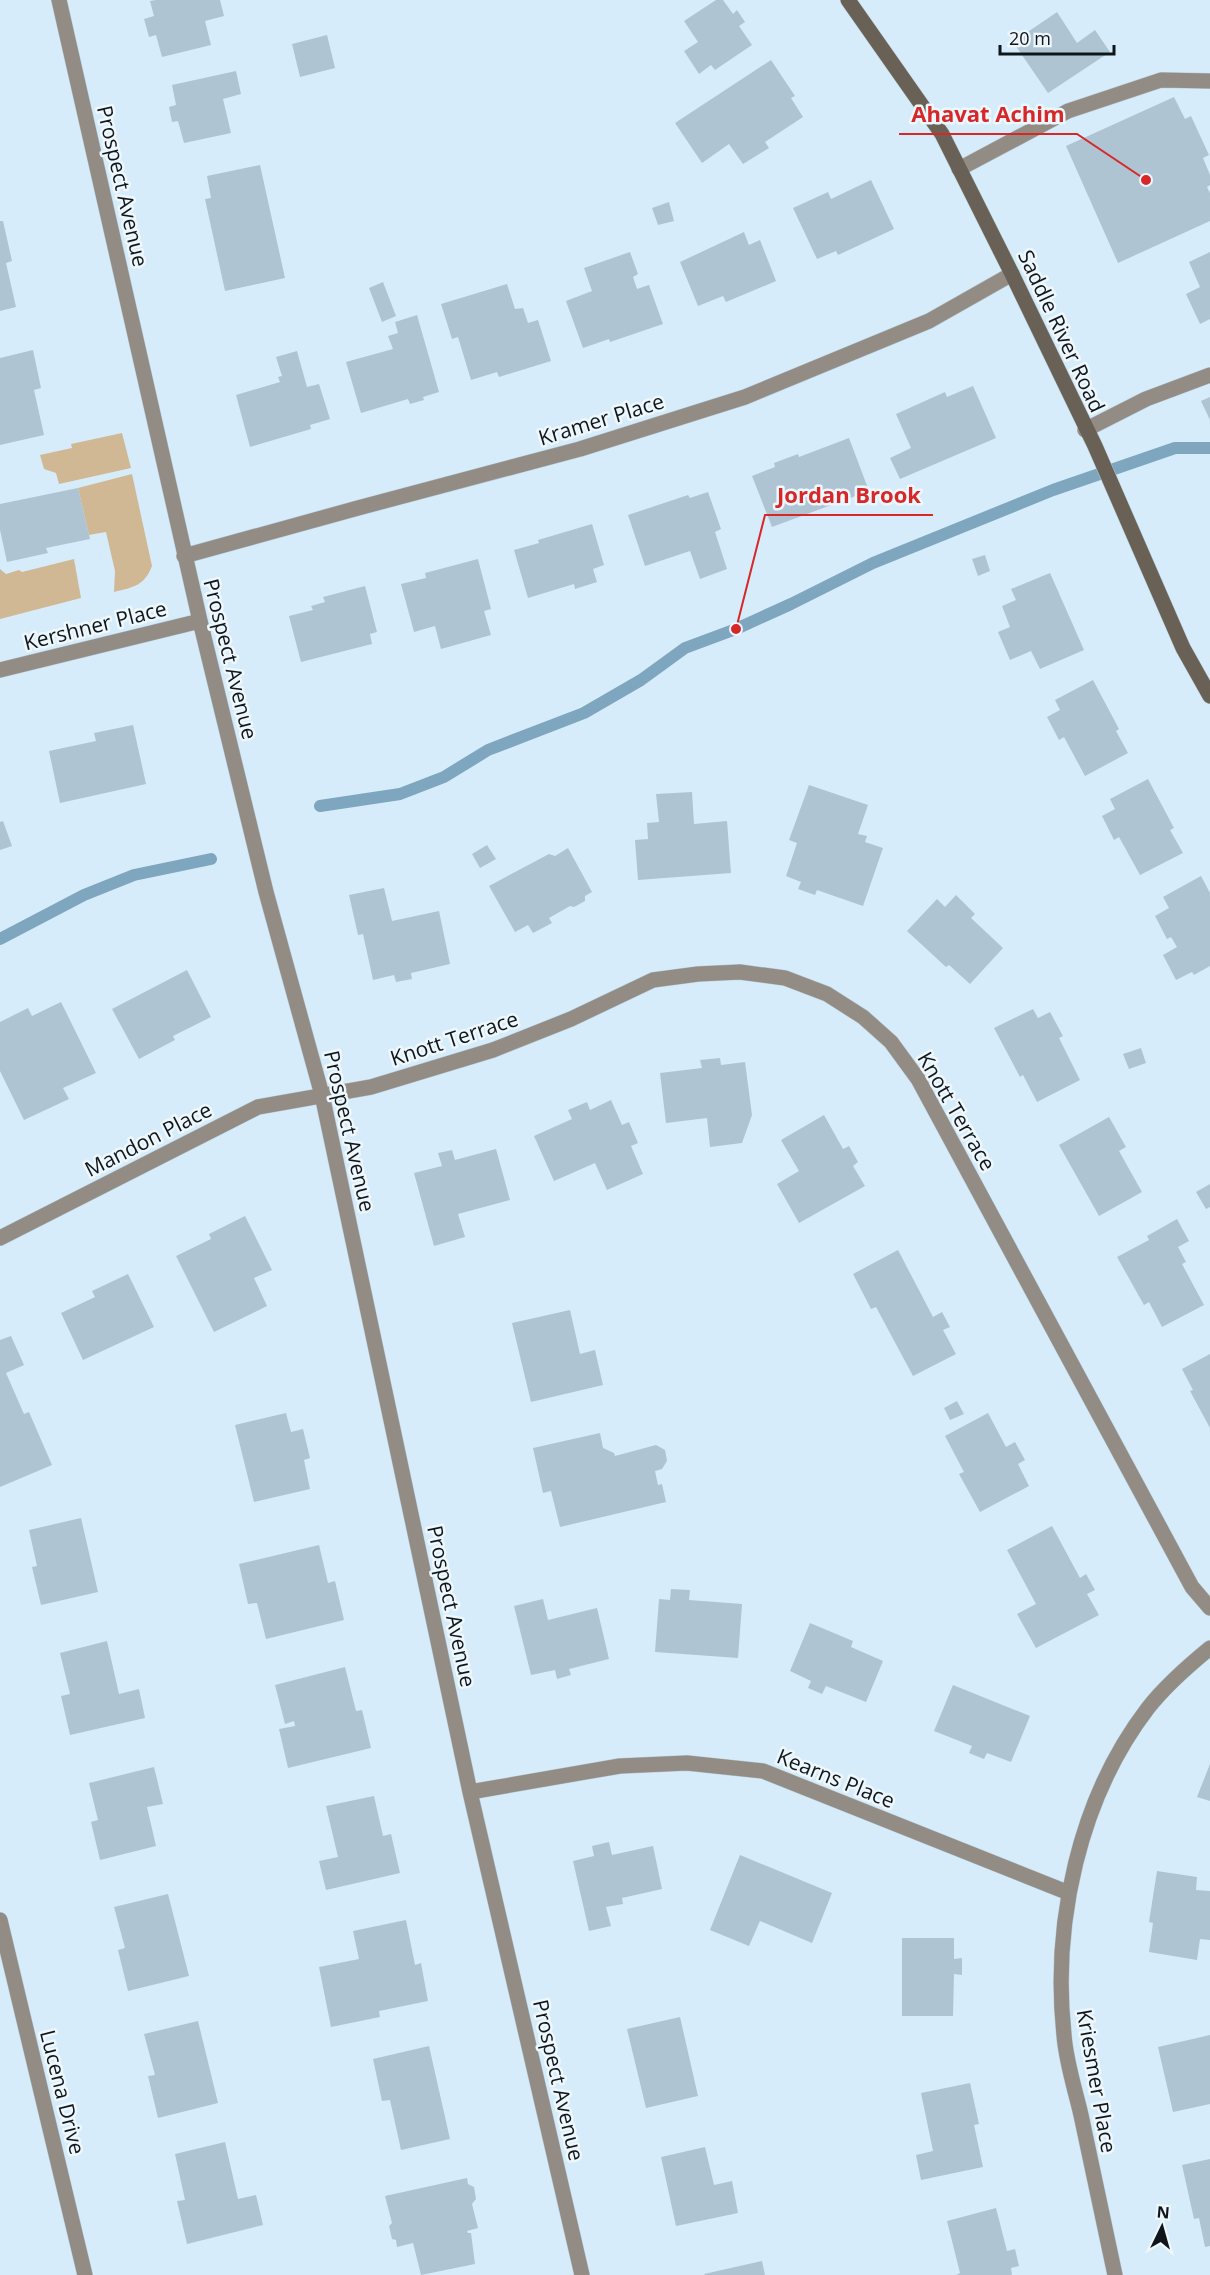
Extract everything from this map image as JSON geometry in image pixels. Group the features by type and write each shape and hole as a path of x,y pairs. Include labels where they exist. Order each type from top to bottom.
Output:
{"main road":[{"name":"Saddle River Road","path":"848,0 942,134 1012,274 1085,430 1095,446 1183,648 1210,696"}],"street":[{"name":"Prospect Avenue","path":"59,0 184,556 266,892 322,1095 470,1792 582,2275"},
{"path":"959,169 1068,111 1161,80 1210,81"},
{"name":"Kramer Place","path":"184,556 580,449 745,397 929,321 1012,274"},
{"path":"1085,430 1146,399 1210,375"},
{"name":"Kershner Place","path":"0,670 200,621"},
{"name":"Knott Terrace","path":"322,1095 371,1087 493,1050 571,1019 653,980 698,974 740,972 785,978 827,994 863,1017 891,1042 918,1079 1192,1587 1210,1608"},
{"name":"Mandon Place","path":"0,1238 258,1107 322,1095"},
{"name":"Kriesmer Place","path":"1115,2275 1064,2037 1060,1971 1069,1893 1089,1819 1116,1759 1148,1708 1183,1670 1210,1648"},
{"name":"Kearns Place","path":"470,1792 620,1766 687,1763 763,1771 1069,1893"},
{"name":"Lucena Drive","path":"0,1920 85,2275"}],"shaded area":[{"path":"122,433 131,468 59,484 56,473 44,469 40,455 72,448 71,444"},
{"path":"132,474 152,566 146,578 138,585 114,592 115,571 106,532 89,535 78,488"},
{"path":"74,559 81,598 0,619 0,569 6,574 19,570 22,572"}],"building":[{"path":"220,0 224,16 205,21 211,45 162,57 156,35 149,37 144,19 154,16 150,1"},
{"path":"716,0 723,0 733,14 737,10 745,22 739,26 752,45 715,70 711,65 699,74 684,51 698,42 684,21"},
{"path":"1057,12 1077,43 1095,30 1110,52 1048,93 1013,42"},
{"path":"327,35 335,68 300,77 292,44"},
{"path":"771,60 795,96 791,98 803,117 765,142 769,148 743,164 729,144 702,163 675,123"},
{"path":"236,71 241,94 223,99 231,133 184,143 178,121 172,122 169,107 176,105 172,85"},
{"path":"1174,97 1185,119 1191,116 1209,155 1203,158 1210,175 1210,185 1207,187 1210,193 1210,221 1118,263 1066,146"},
{"path":"260,165 285,278 225,291 205,199 211,198 207,176"},
{"path":"871,180 894,229 838,255 836,251 817,259 793,208 828,192 831,199"},
{"path":"669,202 674,221 658,225 652,208"},
{"path":"0,221 3,221 12,261 6,263 16,307 0,311"},
{"path":"744,232 749,245 760,240 776,281 726,302 723,296 698,306 680,262"},
{"path":"630,252 638,274 633,277 637,289 649,285 663,324 610,342 609,339 583,348 566,301 592,291 584,268"},
{"path":"1210,252 1210,319 1200,324 1186,294 1200,287 1189,262"},
{"path":"383,282 396,316 382,322 369,288"},
{"path":"507,284 515,309 523,308 528,323 538,320 551,361 499,377 497,372 471,380 458,337 452,339 441,304"},
{"path":"417,315 439,392 410,404 408,399 361,413 346,362 393,349 388,336 398,333 395,322"},
{"path":"33,350 41,388 34,390 44,435 0,445 0,358"},
{"path":"297,351 307,387 319,384 330,419 310,425 311,429 250,447 236,395 280,382 278,377 282,376 276,357"},
{"path":"973,386 996,438 900,479 890,458 911,448 896,414 945,392 947,397"},
{"path":"1210,397 1210,420 1201,401"},
{"path":"849,438 869,491 772,527 752,476 775,467 774,463 798,454 799,457"},
{"path":"78,488 90,539 46,548 48,553 7,562 0,530 0,504"},
{"path":"708,492 721,529 715,532 727,569 700,579 690,551 645,566 628,515 688,495 690,498"},
{"path":"592,524 604,565 593,569 597,582 575,589 574,584 528,598 514,550 539,543 538,540"},
{"path":"985,555 990,571 978,576 972,559"},
{"path":"478,559 491,609 484,611 491,635 441,649 435,626 414,632 401,584 426,578 425,573"},
{"path":"1050,573 1084,650 1040,669 1031,651 1010,660 998,632 1010,627 1002,606 1016,600 1011,589"},
{"path":"365,586 377,632 370,634 372,644 301,662 289,616 313,610 311,606 325,602 323,597"},
{"path":"1093,680 1119,729 1116,731 1128,753 1085,776 1064,737 1059,740 1047,717 1060,710 1055,700"},
{"path":"133,725 146,784 60,803 49,751 96,741 94,733"},
{"path":"1148,779 1174,828 1170,830 1183,853 1140,875 1119,837 1114,840 1102,816 1115,809 1110,799"},
{"path":"809,785 868,805 858,834 867,836 865,842 883,848 863,906 817,890 815,895 798,889 801,882 786,876 797,843 789,840"},
{"path":"692,792 694,824 727,821 731,873 638,880 635,840 648,839 647,823 659,822 656,794"},
{"path":"3,821 12,846 0,850 0,822"},
{"path":"487,845 496,859 480,868 472,854"},
{"path":"568,848 592,892 585,896 585,901 574,907 570,906 549,918 552,923 533,933 528,925 515,932 489,886 549,854 555,856"},
{"path":"1201,876 1210,893 1210,966 1194,975 1192,972 1176,980 1163,955 1177,947 1171,937 1167,939 1155,916 1169,908 1163,897"},
{"path":"384,888 392,921 439,911 450,964 411,973 412,979 396,982 394,975 373,980 363,934 358,935 349,895"},
{"path":"956,895 975,914 971,918 1003,948 970,984 949,965 946,967 907,931 937,899 945,907"},
{"path":"187,970 211,1017 173,1036 175,1040 139,1059 112,1009"},
{"path":"61,1002 96,1073 63,1088 69,1099 24,1120 0,1071 0,1022 28,1008 32,1016"},
{"path":"1033,1009 1038,1018 1050,1012 1063,1036 1059,1038 1080,1080 1037,1102 1023,1075 1020,1077 994,1028"},
{"path":"1141,1048 1146,1063 1129,1069 1123,1054"},
{"path":"720,1058 721,1065 745,1062 752,1115 742,1143 710,1147 707,1118 666,1123 660,1073 702,1068 700,1060"},
{"path":"611,1100 622,1125 629,1122 638,1143 631,1146 643,1174 607,1190 595,1163 554,1181 534,1136 572,1119 568,1110 587,1102 590,1110"},
{"path":"824,1115 843,1149 849,1146 858,1162 853,1166 865,1186 799,1223 777,1184 799,1171 781,1140"},
{"path":"1109,1117 1126,1147 1119,1151 1142,1192 1099,1216 1059,1145"},
{"path":"496,1149 510,1200 458,1214 465,1237 434,1246 414,1173 442,1166 438,1153 452,1150 455,1160"},
{"path":"1210,1184 1210,1207 1206,1209 1196,1192"},
{"path":"245,1216 272,1270 254,1278 267,1306 214,1332 176,1256 211,1239 209,1234"},
{"path":"1177,1219 1189,1241 1178,1247 1186,1262 1182,1264 1204,1305 1162,1327 1149,1302 1144,1305 1117,1257 1149,1240 1147,1236"},
{"path":"898,1250 933,1317 942,1312 950,1327 943,1330 956,1354 913,1376 876,1307 871,1309 853,1274"},
{"path":"128,1274 154,1327 83,1360 61,1313 95,1297 92,1291"},
{"path":"570,1310 580,1354 595,1350 603,1385 531,1402 512,1323"},
{"path":"11,1336 24,1365 6,1373 24,1414 29,1412 52,1465 0,1487 0,1340"},
{"path":"1210,1354 1210,1428 1190,1391 1193,1390 1182,1369"},
{"path":"957,1401 964,1414 950,1420 944,1408"},
{"path":"286,1413 291,1432 303,1429 310,1458 304,1460 310,1489 254,1502 235,1425"},
{"path":"988,1413 1006,1447 1015,1442 1025,1460 1018,1464 1029,1486 980,1512 959,1474 964,1472 945,1436"},
{"path":"600,1433 603,1448 614,1453 615,1456 656,1445 665,1450 667,1461 662,1469 655,1471 658,1485 662,1484 666,1502 560,1527 551,1491 543,1493 533,1448"},
{"path":"81,1518 98,1592 41,1605 32,1567 37,1566 29,1530"},
{"path":"1052,1526 1080,1578 1086,1574 1095,1590 1087,1594 1099,1615 1036,1648 1017,1614 1036,1604 1007,1550"},
{"path":"319,1545 328,1583 335,1581 344,1620 266,1639 257,1603 248,1604 239,1564"},
{"path":"671,1589 690,1590 689,1600 742,1604 738,1658 655,1652 659,1599 670,1600"},
{"path":"543,1599 548,1620 597,1608 609,1659 569,1669 571,1675 557,1679 555,1670 531,1675 514,1606"},
{"path":"810,1623 853,1641 851,1647 883,1661 866,1702 826,1686 822,1694 808,1688 811,1681 790,1671"},
{"path":"107,1641 119,1694 139,1689 145,1718 70,1735 61,1696 70,1694 60,1653"},
{"path":"345,1667 356,1711 362,1710 371,1748 288,1768 279,1729 295,1726 294,1721 285,1724 275,1685"},
{"path":"953,1685 1030,1716 1011,1762 987,1753 984,1759 969,1753 972,1746 934,1731"},
{"path":"1210,1764 1210,1801 1197,1797"},
{"path":"154,1767 163,1804 147,1807 156,1846 100,1860 91,1822 98,1820 89,1783"},
{"path":"374,1796 383,1836 391,1834 400,1873 326,1890 319,1861 338,1857 326,1806"},
{"path":"609,1842 612,1855 653,1846 662,1889 622,1898 623,1904 606,1907 611,1926 589,1931 573,1861 594,1856 592,1846"},
{"path":"740,1855 832,1893 812,1943 760,1921 749,1946 710,1930"},
{"path":"1157,1871 1197,1877 1196,1890 1210,1891 1210,1940 1200,1939 1197,1960 1149,1952 1153,1923 1149,1922"},
{"path":"168,1894 189,1976 128,1991 118,1950 125,1948 114,1907"},
{"path":"406,1920 415,1965 421,1963 428,2001 379,2011 380,2017 331,2027 319,1967 359,1959 353,1931"},
{"path":"902,1938 954,1938 954,1959 962,1958 962,1975 954,1974 953,2016 902,2016"},
{"path":"680,2017 698,2096 646,2108 627,2029"},
{"path":"198,2021 218,2103 158,2118 148,2076 155,2075 144,2034"},
{"path":"1210,2035 1210,2104 1173,2112 1158,2047"},
{"path":"429,2046 450,2139 401,2150 390,2100 382,2101 373,2059"},
{"path":"970,2083 979,2124 974,2125 983,2167 921,2180 916,2155 933,2151 921,2093"},
{"path":"225,2142 238,2199 256,2195 263,2225 187,2244 177,2201 185,2200 175,2154"},
{"path":"705,2147 714,2185 732,2181 738,2213 676,2226 661,2157"},
{"path":"1210,2159 1210,2246 1205,2247 1199,2218 1194,2219 1182,2165"},
{"path":"467,2178 468,2184 474,2187 476,2199 472,2204 478,2228 467,2231 471,2233 475,2264 421,2275 413,2243 397,2247 396,2240 392,2239 389,2226 392,2223 385,2196"},
{"path":"996,2208 1007,2251 1015,2249 1019,2266 1011,2268 1012,2275 956,2275 960,2273 947,2221"},
{"path":"762,2261 765,2275 704,2274"}],"waterway":[{"path":"320,806 400,794 444,777 488,750 584,713 641,680 685,648 736,629 873,563 1053,490 1175,448 1210,448"},
{"path":"0,939 84,895 134,875 211,859"}],"place":[{"name":"Ahavat Achim","path":"1146,180"},
{"name":"Jordan Brook","path":"736,629"}]}
